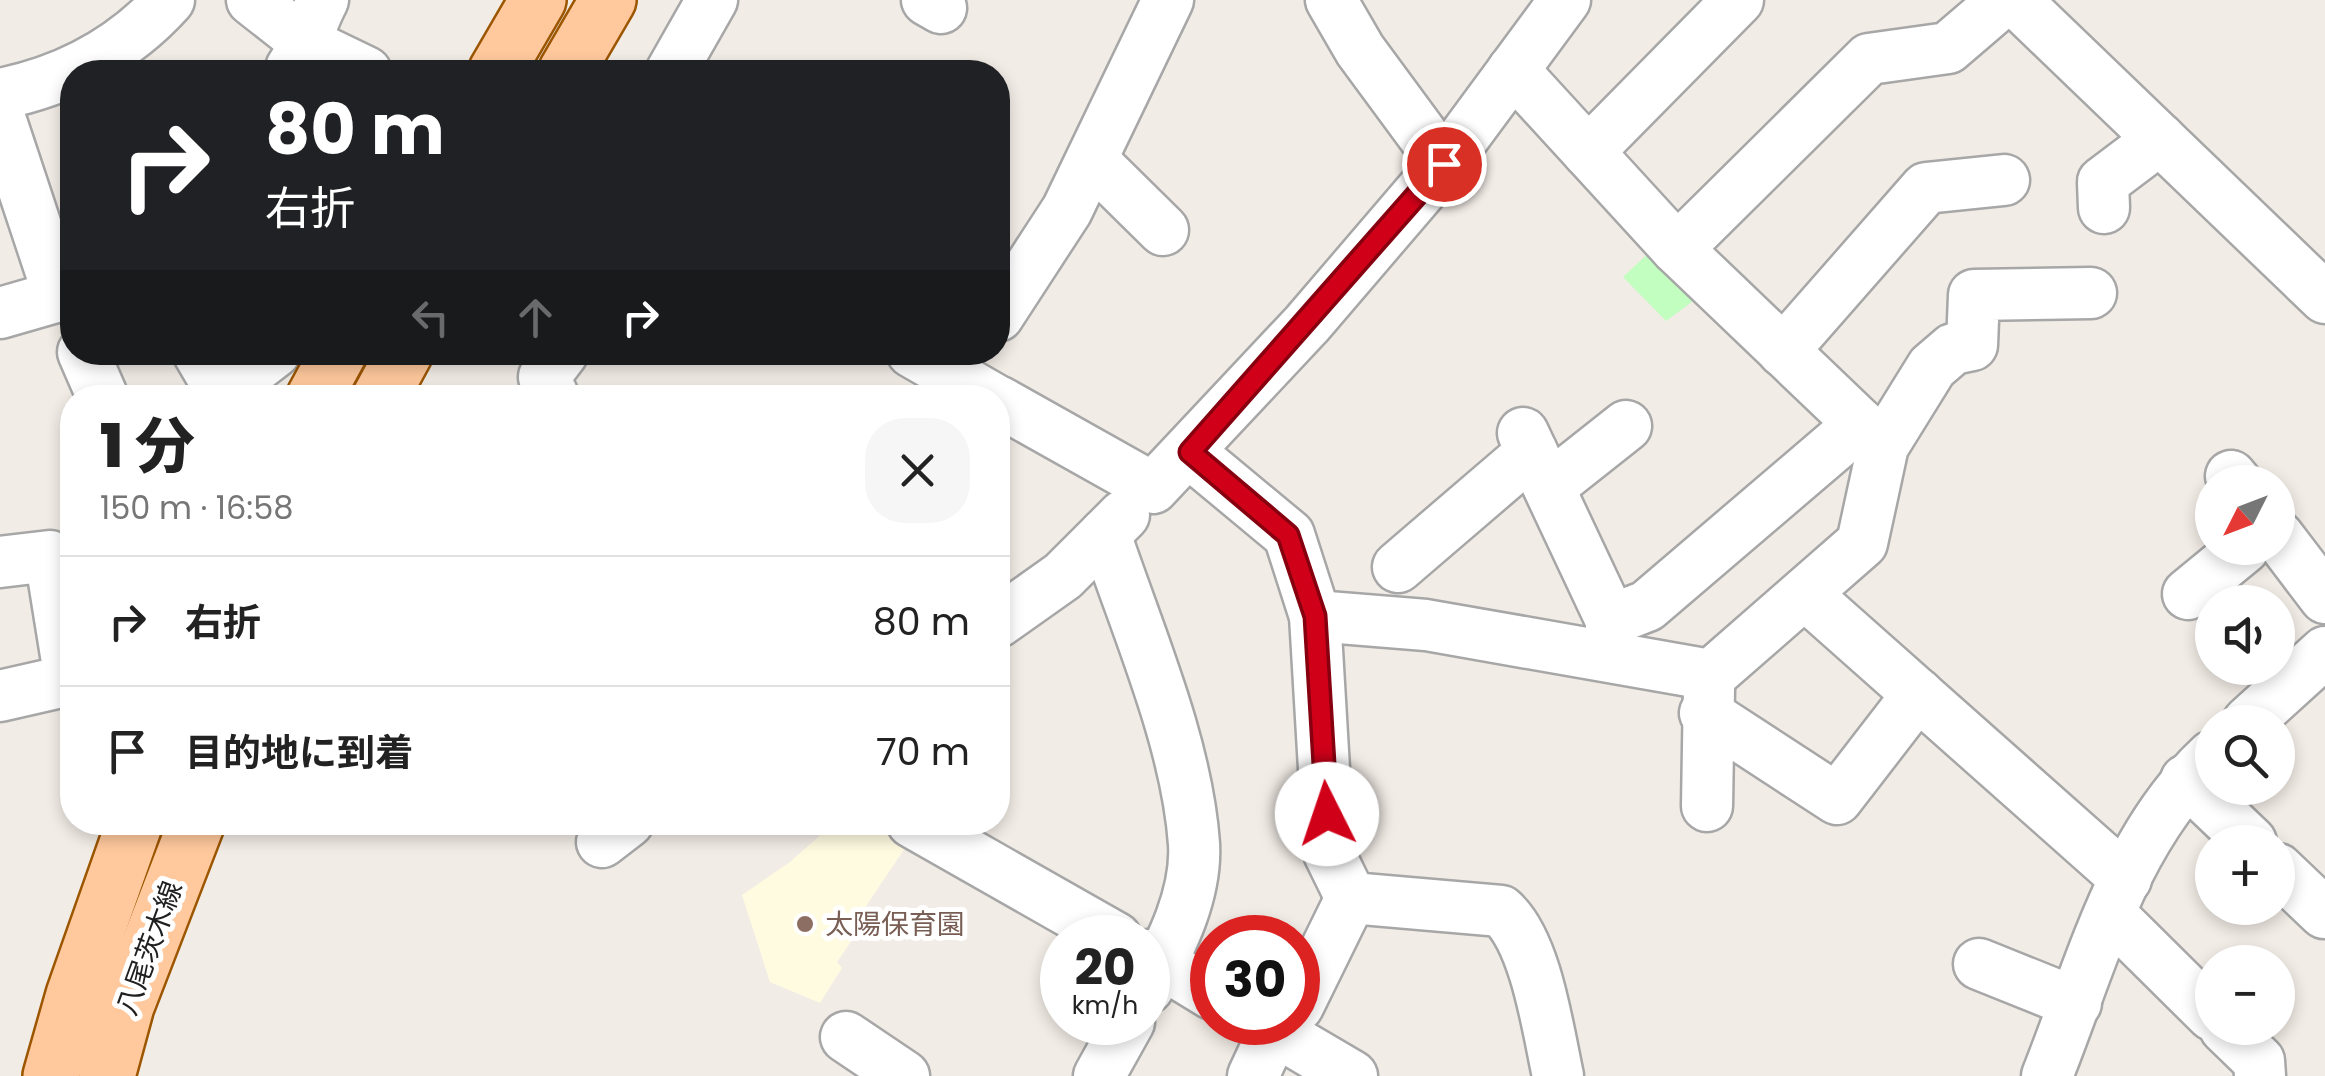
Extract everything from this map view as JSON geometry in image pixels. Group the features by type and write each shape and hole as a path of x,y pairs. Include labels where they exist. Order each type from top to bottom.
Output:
{"main road":[{"path":"503,60 538,0"},
{"path":"573,60 608,0"},
{"name":"八尾茨木線","path":"51,1076 74,995 130,835"},
{"name":"八尾茨木線","path":"107,1076 126,1006 192,835"}],"street":[{"path":"93,60 146,25 169,0"},
{"path":"252,0 345,60"},
{"path":"678,60 712,0"},
{"path":"1330,0 1360,50 1444,164"},
{"path":"1010,613 1062,576 1190,452 1444,164 1565,0"},
{"path":"1588,152 1738,0"},
{"path":"1677,249 1868,60 1948,48 2004,0"},
{"path":"2016,0 2325,298"},
{"path":"1010,298 1067,210 1163,2"},
{"path":"1513,70 1677,249 1871,435"},
{"path":"0,94 40,86 60,76"},
{"path":"0,118 60,294"},
{"path":"2104,208 2103,182 2160,139"},
{"path":"1092,160 1164,230"},
{"path":"1783,351 1926,188 2004,180"},
{"path":"1611,639 1646,606 1871,435 1953,349 1972,345 1974,295 2091,293"},
{"path":"0,314 60,312"},
{"path":"212,381 247,365"},
{"path":"1010,408 1153,488"},
{"path":"1398,567 1535,458 1626,426"},
{"path":"1707,806 1708,694 1862,544 1871,435"},
{"path":"1190,452 1288,535 1315,616 1329,853 1351,898"},
{"path":"1535,458 1611,639"},
{"path":"1105,534 1172,736 1194,846 1186,904 1170,935"},
{"path":"0,562 50,556 60,618"},
{"path":"2295,558 2325,598"},
{"path":"2188,594 2223,565"},
{"path":"1806,595 1918,694 2119,897 2195,993"},
{"path":"1315,616 1611,639 1708,694 1837,800 1918,694"},
{"path":"2267,705 2325,652"},
{"path":"0,696 60,682"},
{"path":"2047,1076 2141,843 2195,773"},
{"path":"935,835 1076,915"},
{"path":"2295,885 2324,914"},
{"path":"1320,954 1351,898"},
{"path":"1351,898 1501,911 1514,922 1533,963 1558,1076"},
{"path":"1979,964 2076,1003"},
{"path":"846,1038 904,1076"},
{"path":"1100,1076 1117,1045"},
{"path":"1253,1076 1270,1045"},
{"path":"1310,1045 1352,1076"},
{"path":"2243,1045 2259,1061 2260,1076"}],"shaded area":[{"path":"820,835 902,835 907,845 850,930 856,934 837,962 842,968 820,1003 770,982 742,895"}],"green space":[{"path":"1655,247 1704,293 1666,321 1623,277"}],"place":[{"name":"太陽保育園","path":"805,924"}],"route":[{"path":"1327,814 1315,616 1288,535 1190,452 1307,324 1444,164"}]}
